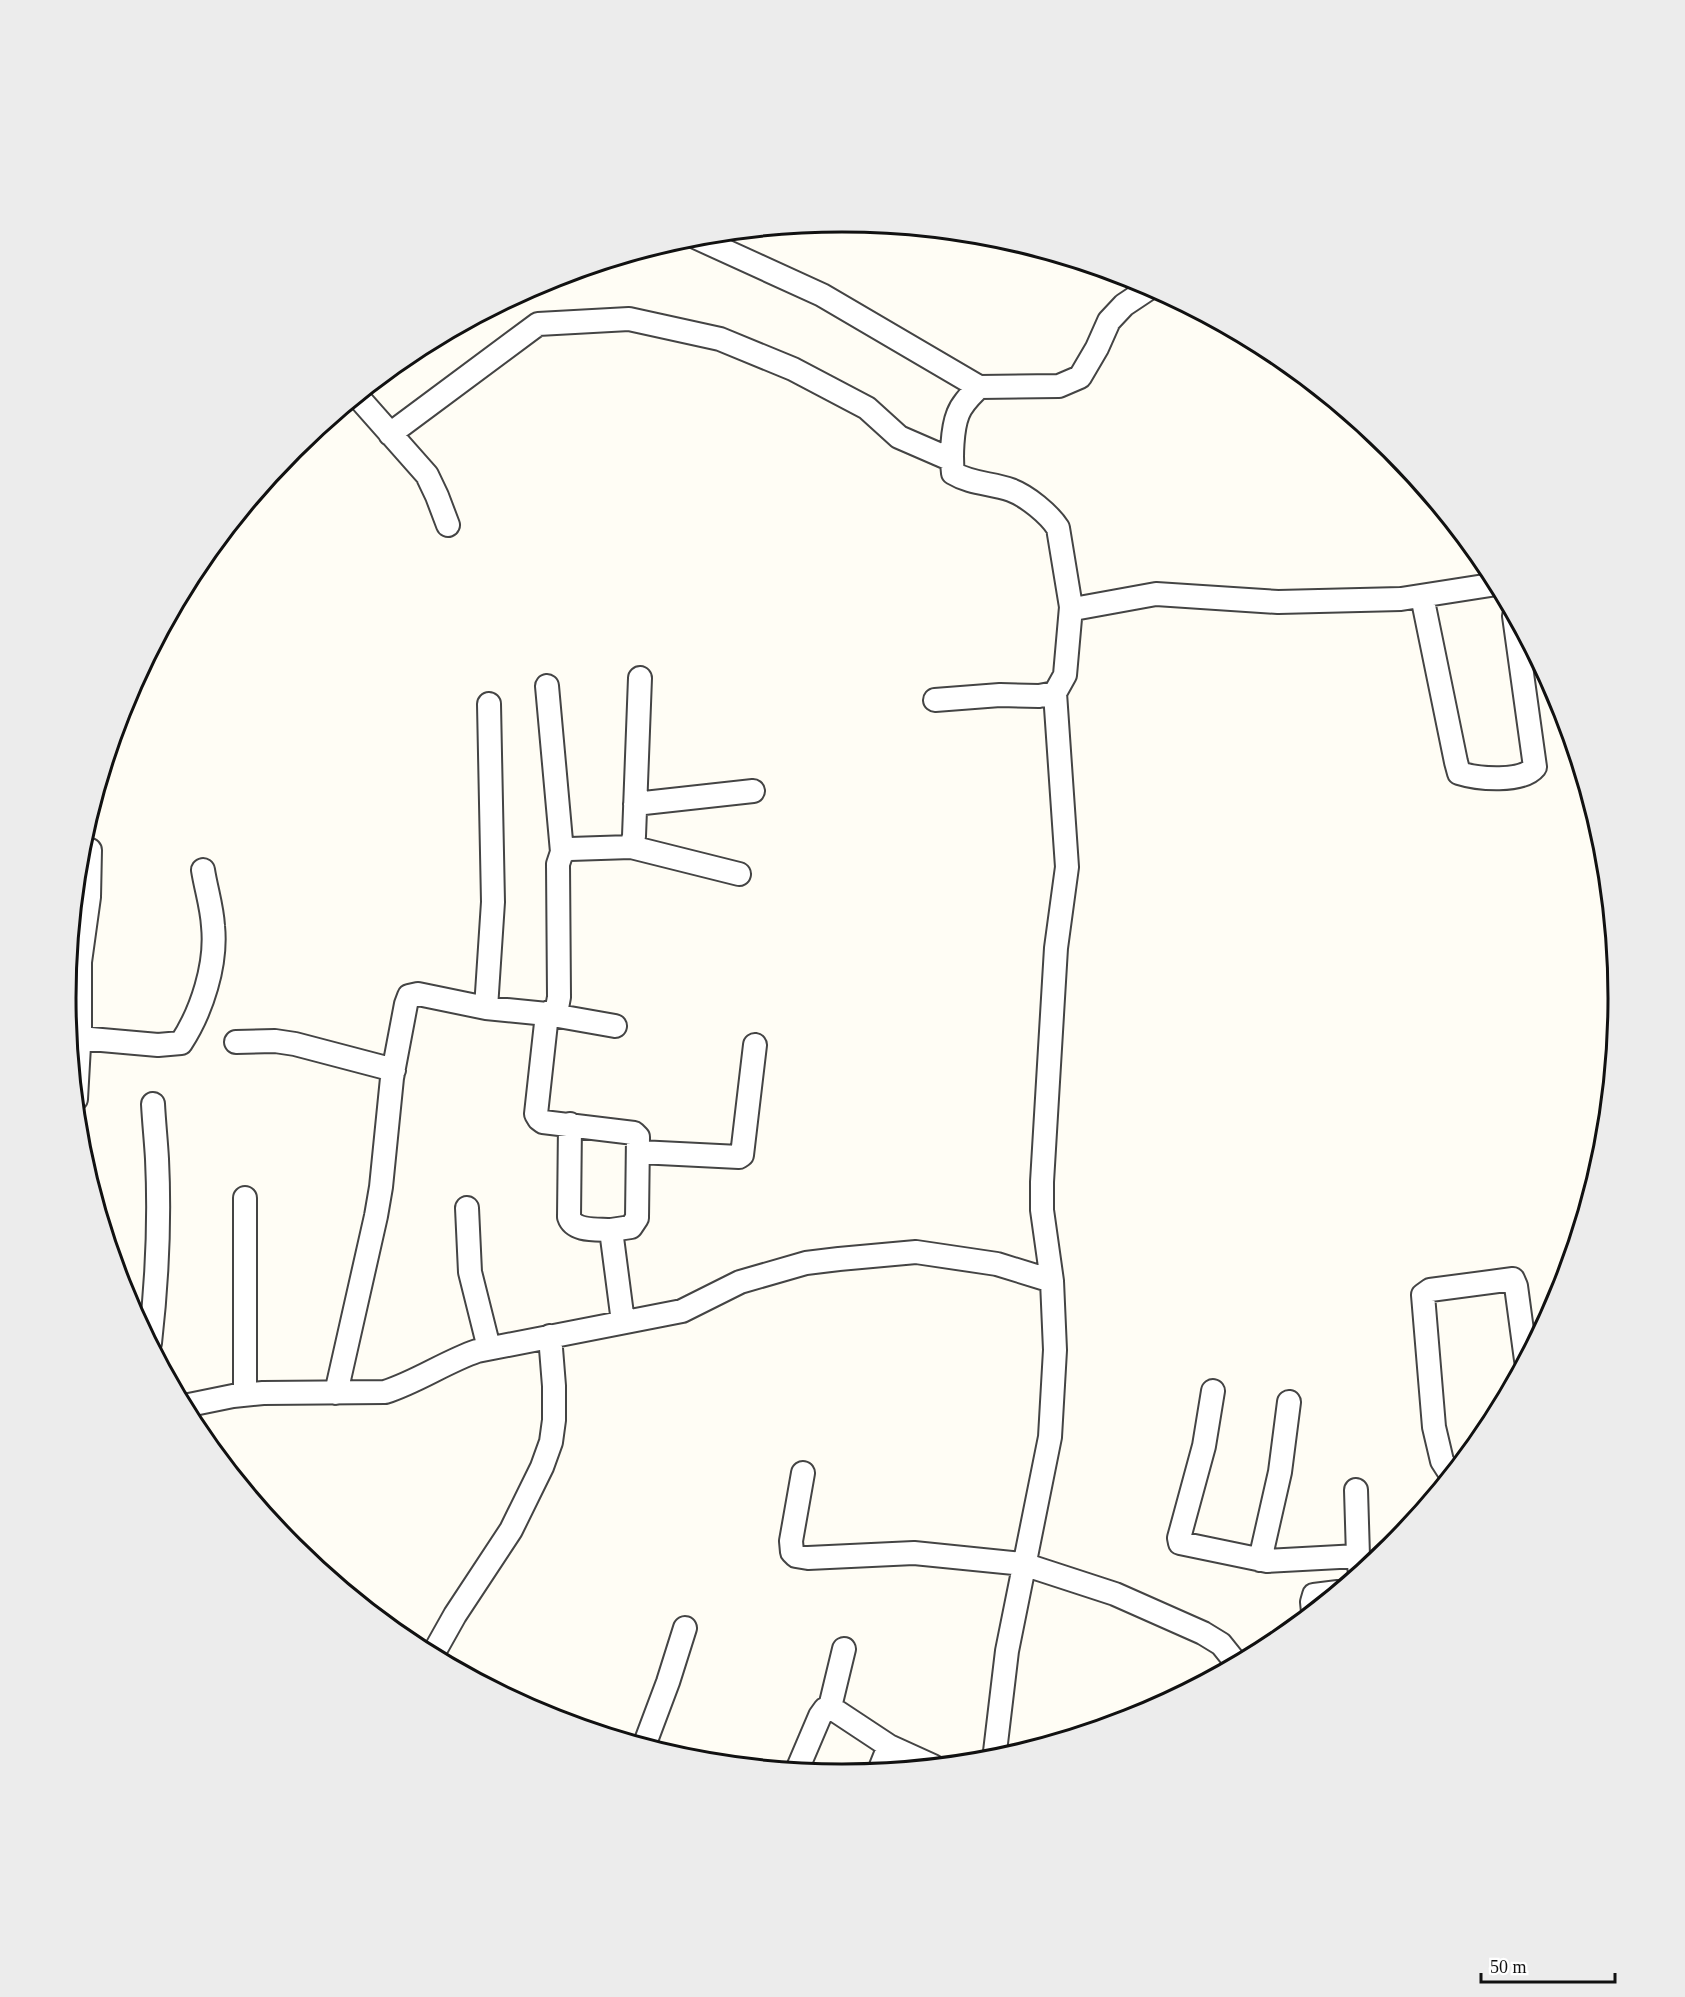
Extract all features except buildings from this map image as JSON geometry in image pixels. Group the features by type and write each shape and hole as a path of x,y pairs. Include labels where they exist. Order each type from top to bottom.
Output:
{"street":[{"path":"710,244 822,295 979,387 1059,386 1080,377 1109,321 1124,305 1141,293"},
{"path":"390,434 538,324 629,319 720,339 793,369 867,408 899,437 952,460"},
{"path":"979,387 957,415 952,460 953,473 965,480 1012,490 1051,518 1058,528 1071,607 1065,675 1055,693 1067,867 1056,948 1042,1182 1042,1209 1052,1281 1055,1350 1050,1437 1007,1651 995,1749"},
{"path":"363,402 427,476 448,525"},
{"path":"1071,607 1079,608 1156,594 1278,602 1401,599 1487,586"},
{"path":"1422,596 1456,762 1460,773 1474,778 1517,777 1530,773 1535,767 1517,636"},
{"path":"631,847 634,836 640,678"},
{"path":"547,1014 557,1008 559,997 558,864 562,852 548,686"},
{"path":"935,700 1000,695 1039,696 1055,693"},
{"path":"486,1008 493,902 489,704"},
{"path":"635,804 753,791"},
{"path":"562,852 570,849 631,847 739,874"},
{"path":"77,1015 80,963 89,904 90,856"},
{"path":"77,1026 158,1045 181,1042 188,1033 207,990 210,970 214,927 203,870"},
{"path":"336,1393 376,1216 394,1070 409,996 418,994 486,1008 547,1014 615,1026"},
{"path":"547,1014 536,1114 543,1122 570,1124 634,1133 638,1137 637,1218 631,1227 611,1230 576,1227 571,1223 569,1217 570,1124"},
{"path":"236,1042 275,1041 295,1044 394,1070"},
{"path":"639,1152 739,1157 742,1155 755,1045"},
{"path":"152,1329 158,1211 153,1104"},
{"path":"245,1198 245,1394"},
{"path":"467,1208 470,1272 489,1348"},
{"path":"611,1230 623,1323"},
{"path":"194,1404 245,1394 373,1393 396,1389 459,1357 489,1348 682,1311 740,1282 806,1263 916,1252 998,1264 1052,1281"},
{"path":"1447,1468 1442,1461 1434,1427 1423,1295 1430,1290 1512,1278 1516,1286 1524,1348"},
{"path":"437,1648 454,1615 511,1530 542,1467 551,1442 554,1420 550,1336"},
{"path":"1213,1391 1204,1446 1179,1538 1180,1543 1260,1560 1358,1565"},
{"path":"1260,1560 1280,1472 1289,1402"},
{"path":"803,1473 791,1541 792,1552 796,1556 808,1558 914,1553 1023,1564 1108,1591 1203,1633 1221,1644 1232,1658"},
{"path":"1356,1490 1359,1564"},
{"path":"1312,1603 1314,1595 1324,1594"},
{"path":"647,1739 686,1629"},
{"path":"830,1707 844,1649"},
{"path":"800,1763 820,1716 825,1709 830,1707 889,1746 920,1760"},
{"path":"882,1763 889,1746"}]}
